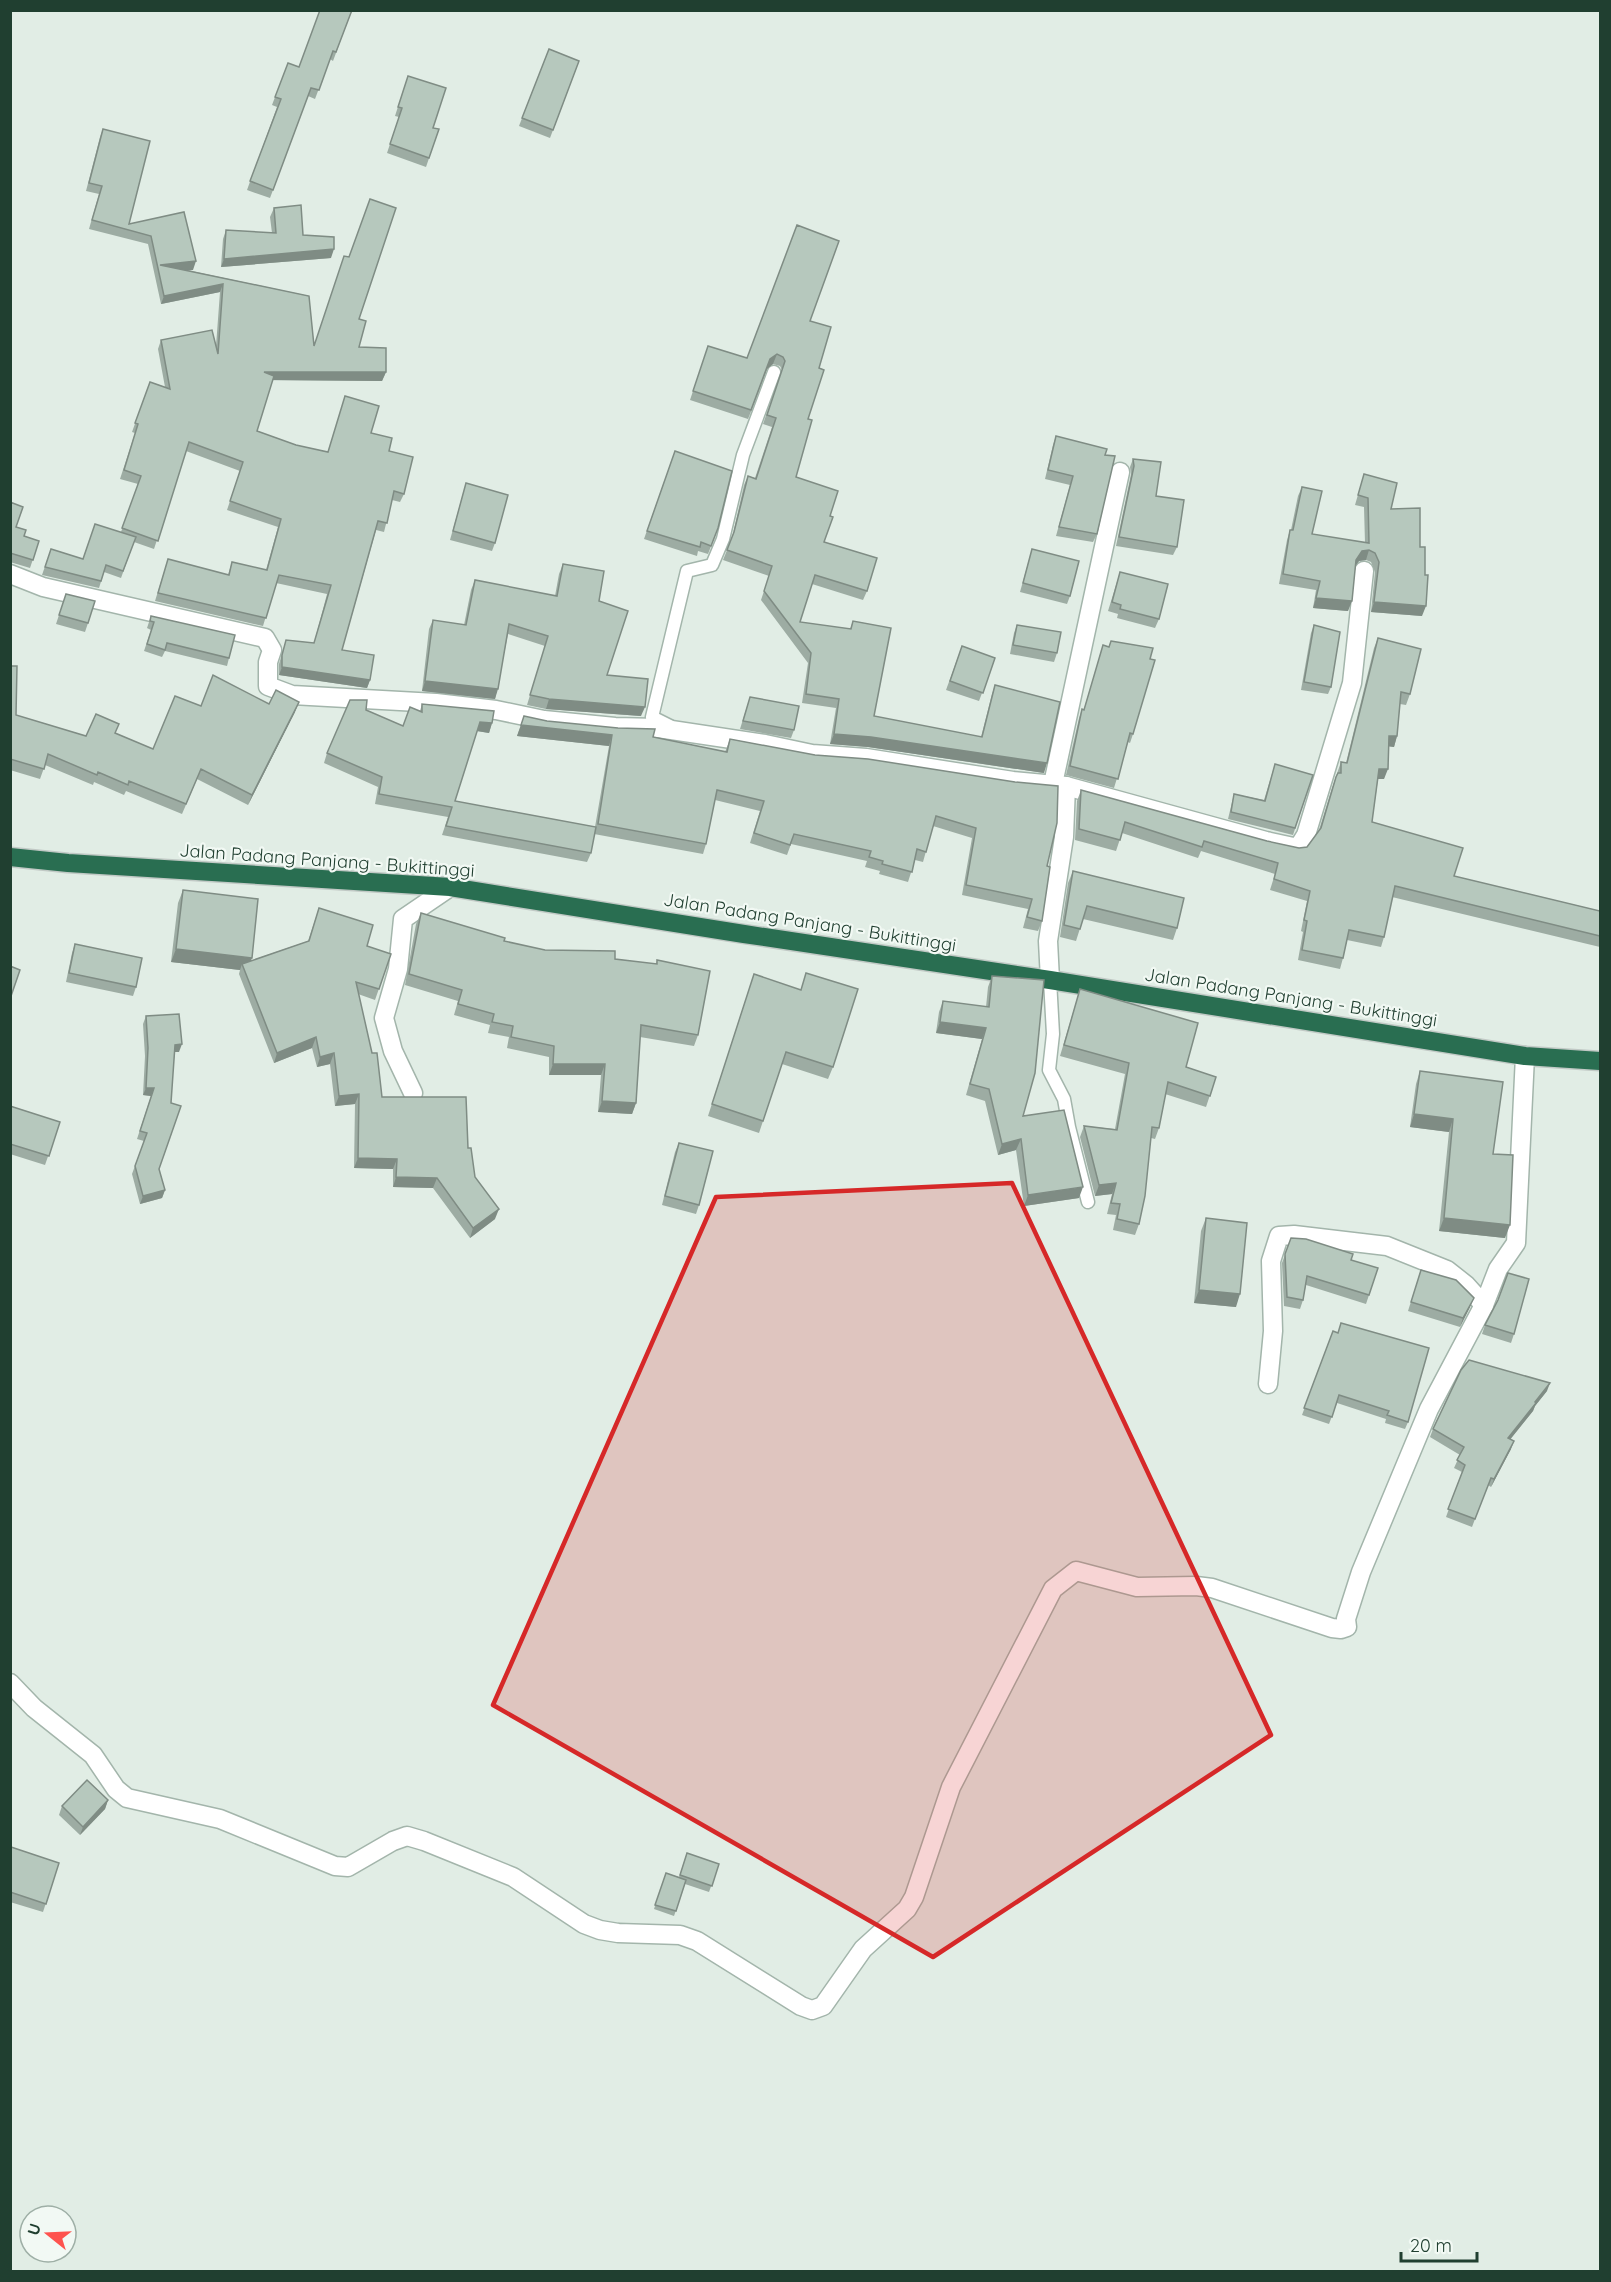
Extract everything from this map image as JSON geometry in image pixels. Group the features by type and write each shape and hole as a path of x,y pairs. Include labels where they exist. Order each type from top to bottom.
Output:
{"highway":[{"name":"Jalan Padang Panjang - Bukittinggi","path":"10,857 68,863 450,887 1525,1056 1600,1061"}],"street":[{"path":"1050,980 1048,941 1064,837 1060,785 1120,472"},
{"path":"10,574 43,587 264,638 272,650 268,662 268,686 292,695 436,703 496,710 544,720 615,727 658,728 765,744 812,754 866,758 1013,781 1060,785 1298,848 1306,835 1352,682 1364,571"},
{"path":"413,1093 393,1051 384,1018 398,969 402,919 450,887"},
{"path":"10,1683 34,1708 93,1755 116,1789 127,1798 220,1820 335,1866 348,1867 393,1841 407,1836 424,1841 513,1877 584,1924 618,1933 680,1935 697,1941 801,2006 812,2010 823,2006 862,1949 907,1909 914,1897 951,1787 1053,1589 1066,1577 1076,1571 1137,1587 1196,1586 1226,1592 1332,1628 1347,1627 1346,1619 1361,1572 1429,1409 1484,1305 1498,1269 1516,1243 1525,1056"},
{"path":"1268,1384 1273,1331 1271,1261 1279,1236 1294,1234 1343,1242 1387,1245 1447,1270 1466,1285 1484,1305"}],"lane":[{"path":"681,732 652,717 687,571 712,565 723,539 743,455 774,372"},
{"path":"1050,980 1053,1034 1049,1070 1064,1099 1088,1202"}],"highlighted area":[{"path":"1012,1183 1271,1735 933,1957 493,1705 716,1197"}],"building":[{"path":"320,10 352,10 336,52 333,51 319,90 311,88 273,190 250,181 281,99 275,97 288,63 299,67"},
{"path":"549,49 579,61 553,130 522,118"},
{"path":"408,76 446,88 433,128 439,129 429,158 390,144 402,108 398,107"},
{"path":"103,129 150,141 129,224 184,212 196,261 160,265 309,296 314,346 344,256 349,257 370,199 396,208 359,319 366,321 359,347 386,348 386,372 264,372 274,376 257,431 296,445 328,452 345,396 379,406 371,433 392,438 389,451 413,457 404,494 394,491 387,523 378,521 342,650 374,655 370,680 282,667 286,640 314,643 331,585 279,575 266,618 158,593 168,559 229,575 232,562 267,570 281,519 230,501 243,462 189,442 158,541 122,528 141,476 124,470 138,424 135,423 150,382 170,389 161,340 212,330 218,354 223,284 164,296 151,236 92,220 102,186 89,183"},
{"path":"301,205 303,235 334,237 334,249 224,259 226,230 276,233 274,208"},
{"path":"797,225 839,241 810,321 831,327 819,368 824,370 808,419 812,420 796,477 838,491 830,516 833,517 824,542 877,558 867,591 815,575 800,622 851,629 853,621 891,628 874,716 982,737 995,685 1060,702 1047,763 871,737 834,734 839,699 806,694 811,653 764,591 772,566 727,550 734,532 748,476 756,479 776,418 767,415 785,361 777,354 770,359 751,410 693,391 708,346 747,358"},
{"path":"1056,436 1107,449 1105,455 1115,456 1097,534 1059,527 1073,476 1048,470"},
{"path":"675,451 732,471 718,528 711,546 701,542 700,547 647,531"},
{"path":"1133,459 1161,462 1156,496 1184,500 1177,547 1119,537 1134,466"},
{"path":"1364,474 1397,483 1391,509 1420,508 1420,547 1425,547 1425,575 1428,575 1426,606 1374,602 1379,562 1375,553 1369,550 1362,551 1356,560 1352,601 1316,598 1320,581 1283,574 1290,530 1293,530 1302,487 1322,491 1312,534 1369,543 1368,498 1358,495"},
{"path":"466,483 508,495 495,543 453,531"},
{"path":"10,502 23,507 16,527 26,530 24,536 39,541 33,560 10,553"},
{"path":"95,524 136,537 123,571 106,565 101,581 45,567 51,549 83,559"},
{"path":"1032,549 1079,561 1070,596 1023,583"},
{"path":"563,564 604,571 599,601 628,611 607,675 648,679 645,707 549,699 530,695 548,636 509,624 498,689 425,681 433,620 466,625 475,580 557,596"},
{"path":"1120,572 1168,584 1159,619 1120,609 1121,605 1112,602"},
{"path":"66,594 95,601 88,623 59,615"},
{"path":"151,616 235,635 229,658 167,643 165,650 147,644 154,622 150,621"},
{"path":"1017,625 1061,632 1057,653 1013,645"},
{"path":"1314,625 1340,632 1331,687 1304,682"},
{"path":"1378,638 1421,649 1410,694 1401,692 1397,736 1389,736 1388,769 1379,769 1372,822 1463,848 1454,876 1600,911 1600,936 1395,886 1384,937 1349,930 1343,958 1302,950 1307,921 1304,920 1310,891 1274,879 1278,863 1204,841 1202,847 1125,822 1120,840 1079,829 1081,790 1267,841 1299,848 1307,847 1321,828 1336,777 1338,773 1341,773 1341,762 1347,763"},
{"path":"1111,641 1153,648 1150,659 1155,660 1133,734 1130,733 1118,779 1070,766 1082,709 1084,710 1103,645 1109,647"},
{"path":"962,646 995,658 983,693 950,681"},
{"path":"10,666 17,666 16,715 86,736 96,714 119,724 115,733 153,749 175,696 201,706 213,675 269,704 276,690 299,702 252,795 201,769 186,804 129,781 128,785 98,772 97,775 48,754 44,769 10,759"},
{"path":"750,697 799,706 794,730 743,721"},
{"path":"350,700 367,700 366,710 403,726 410,707 422,712 422,704 494,711 492,723 480,722 455,801 596,827 591,853 446,826 452,807 379,794 382,777 327,753"},
{"path":"524,716 547,721 655,729 653,737 727,752 730,739 815,755 868,759 1015,782 1058,786 1057,823 1047,866 1050,867 1042,921 1027,917 1032,899 966,885 976,828 936,816 926,852 917,849 912,872 882,864 883,861 869,857 871,851 794,834 790,845 754,833 764,801 717,790 706,844 598,824 612,735 521,725"},
{"path":"1275,764 1313,775 1295,828 1231,812 1234,794 1265,801"},
{"path":"1073,871 1184,898 1177,928 1087,906 1080,929 1064,925"},
{"path":"183,890 258,899 252,958 176,949"},
{"path":"319,908 373,925 367,946 391,954 379,989 356,982 372,1053 377,1053 382,1097 466,1097 468,1148 471,1148 475,1177 499,1209 473,1228 437,1178 396,1177 397,1159 358,1158 359,1094 339,1096 334,1053 320,1057 316,1037 277,1053 242,964 309,941"},
{"path":"421,913 505,938 504,941 545,950 615,951 615,959 657,964 657,960 710,971 698,1035 641,1025 636,1103 602,1101 605,1064 553,1064 554,1046 511,1037 513,1026 492,1022 494,1014 458,1004 462,990 409,974"},
{"path":"75,944 142,958 136,987 69,973"},
{"path":"10,966 20,970 10,999"},
{"path":"806,973 858,989 833,1067 786,1052 763,1121 712,1104 754,974 801,990"},
{"path":"992,976 1044,980 1035,1073 1023,1116 1064,1110 1083,1187 1028,1195 1021,1139 1002,1144 989,1089 970,1084 986,1028 940,1022 943,1001 989,1007"},
{"path":"1080,989 1198,1023 1186,1067 1216,1077 1210,1096 1168,1082 1159,1128 1152,1127 1145,1196 1139,1224 1117,1219 1120,1204 1111,1203 1116,1183 1099,1185 1084,1126 1117,1130 1129,1063 1064,1045"},
{"path":"179,1014 182,1044 175,1045 171,1103 181,1106 159,1169 165,1190 143,1196 135,1166 147,1133 140,1131 154,1088 146,1088 148,1048 146,1016"},
{"path":"1420,1071 1503,1082 1493,1154 1513,1155 1510,1225 1444,1218 1453,1119 1414,1114"},
{"path":"10,1106 60,1122 49,1156 10,1144"},
{"path":"679,1143 713,1151 699,1205 665,1196"},
{"path":"1206,1218 1247,1223 1240,1294 1199,1290"},
{"path":"1291,1238 1306,1239 1353,1254 1351,1260 1378,1268 1369,1295 1307,1276 1303,1300 1287,1297 1285,1254"},
{"path":"1421,1270 1456,1280 1474,1298 1463,1318 1411,1302"},
{"path":"1508,1273 1529,1279 1514,1334 1485,1325"},
{"path":"1341,1323 1429,1348 1408,1422 1387,1415 1389,1411 1339,1395 1332,1417 1304,1408 1333,1331 1338,1333"},
{"path":"1469,1360 1550,1383 1508,1438 1514,1441 1494,1479 1491,1478 1475,1519 1448,1509 1465,1465 1457,1460 1464,1447 1433,1429 1461,1370"},
{"path":"87,1780 108,1800 83,1827 62,1806"},
{"path":"11,1847 59,1863 46,1904 10,1892"},
{"path":"687,1853 719,1864 712,1886 680,1875"},
{"path":"666,1873 686,1880 676,1911 655,1905"}]}
